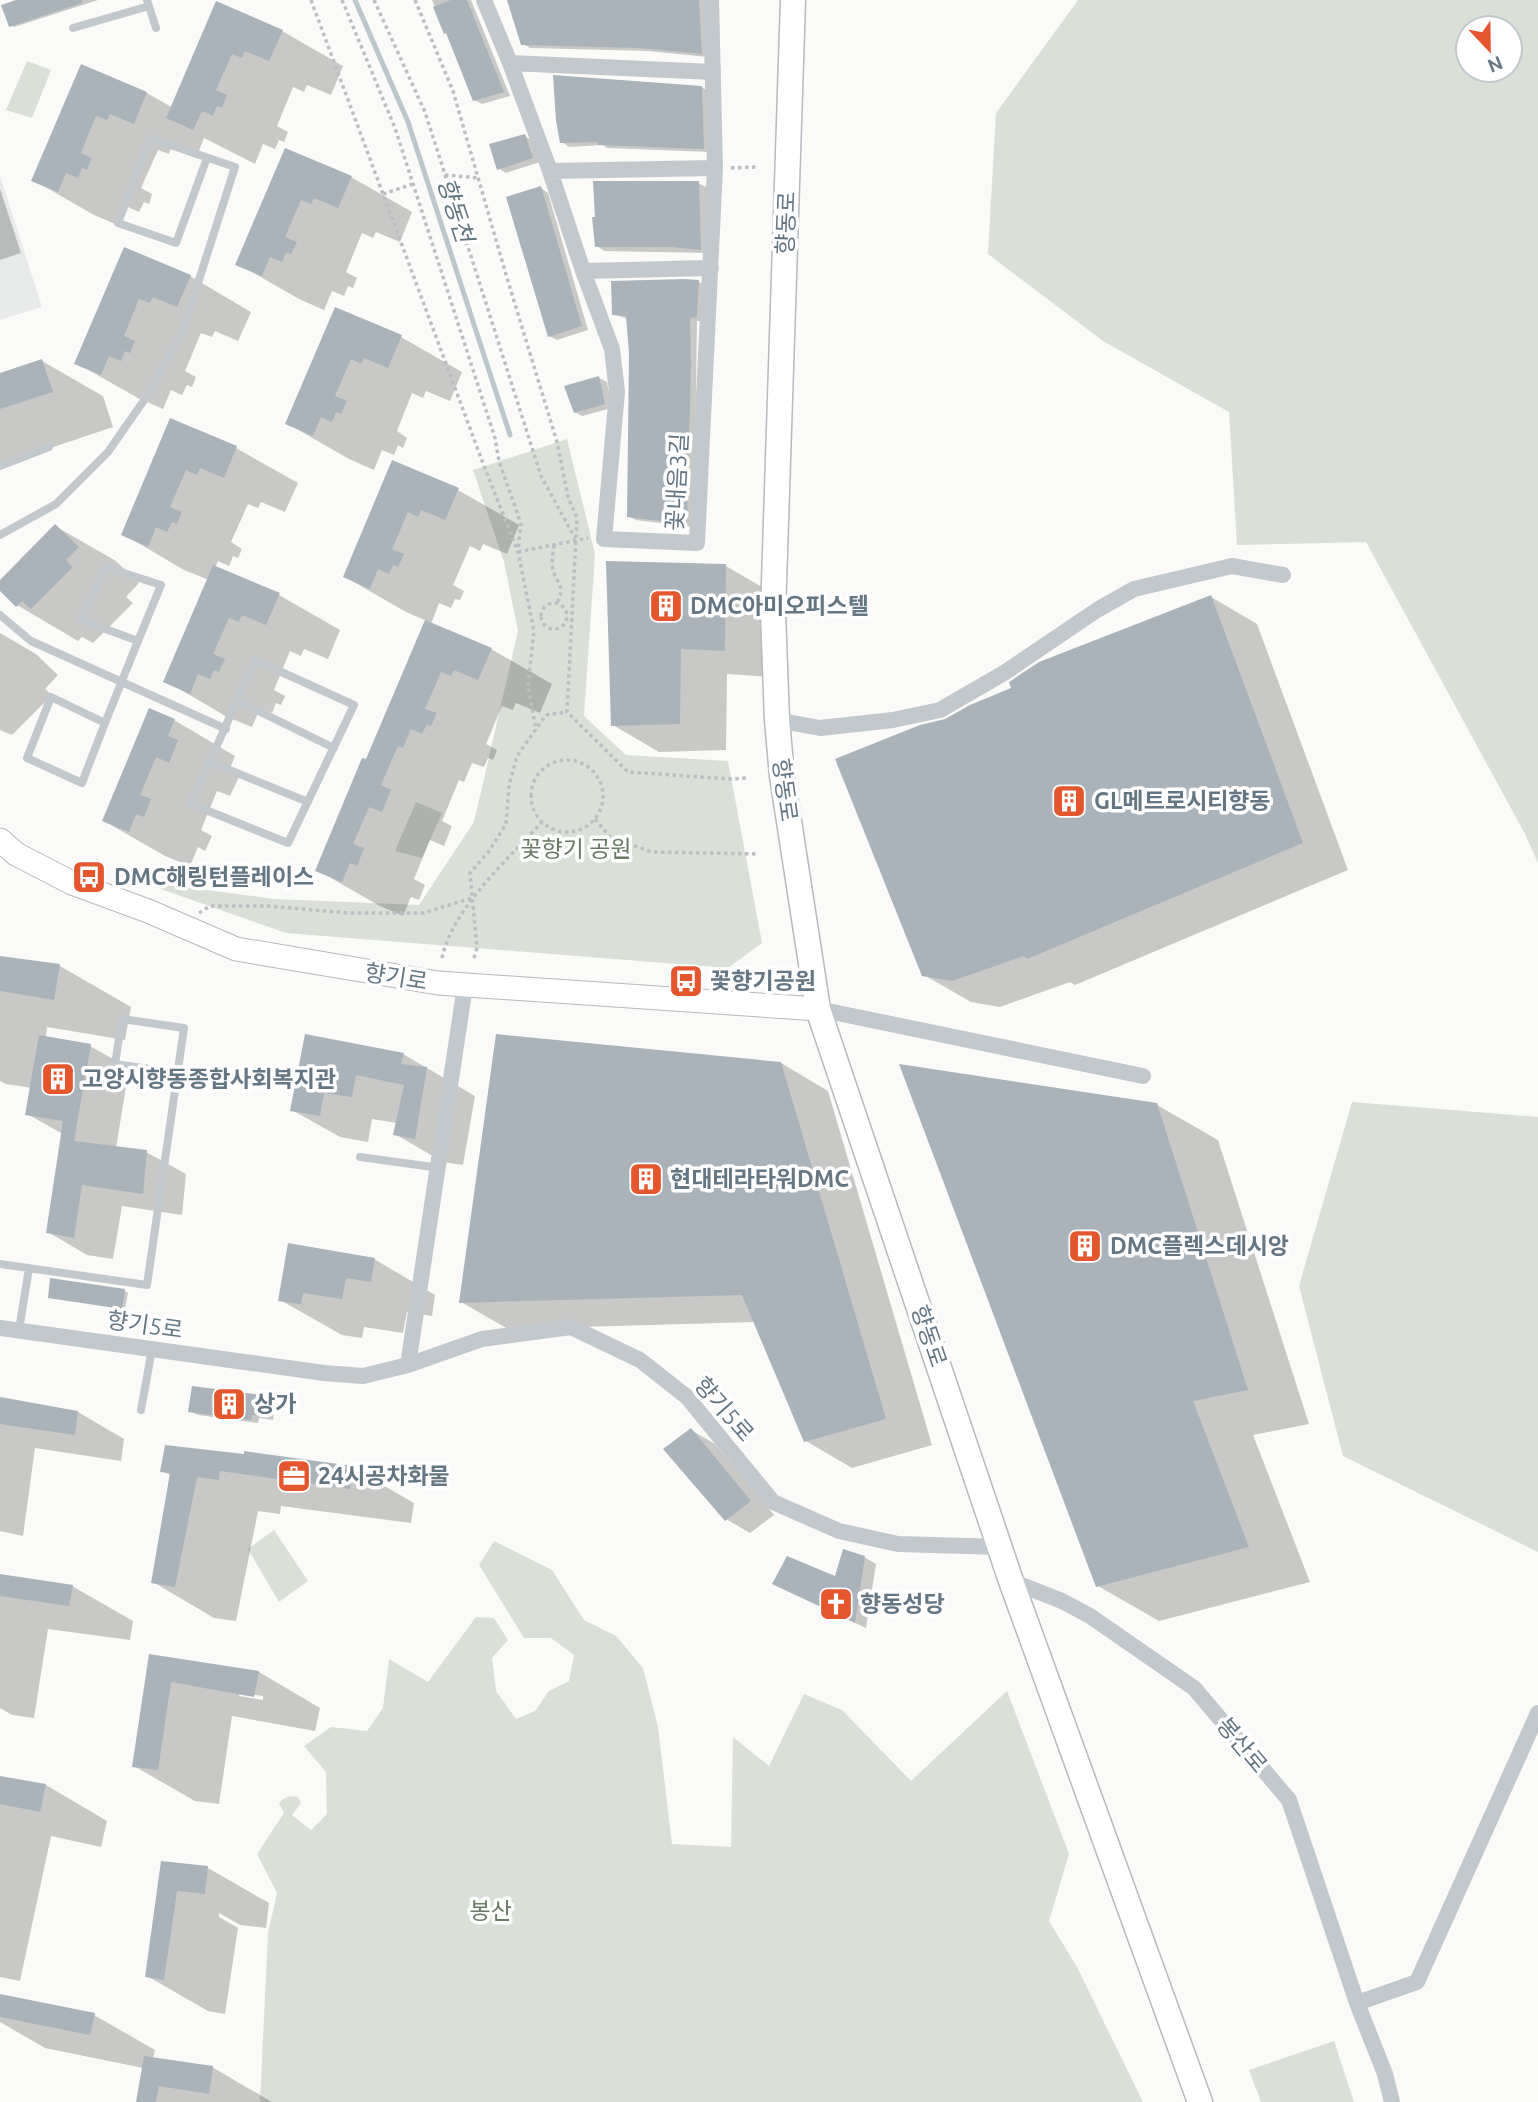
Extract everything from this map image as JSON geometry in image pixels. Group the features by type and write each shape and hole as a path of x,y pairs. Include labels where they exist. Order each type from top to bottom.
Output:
{"main road":[{"name":"향동로","path":"793,0 773,612 776,720 782,776 818,1009 1001,1547"},
{"name":"향기로","path":"0,840 16,854 72,883 148,911 236,949 376,974 465,986 818,1009"},
{"path":"1001,1547 1200,2102"}],"street":[{"path":"484,0 550,171 612,349 617,392 604,539"},
{"name":"꽃내음3길","path":"604,539 697,543 715,168 711,0"},
{"path":"510,63 713,72"},
{"path":"550,171 715,168"},
{"path":"583,271 711,268"},
{"path":"776,720 820,728 893,720 940,710 1004,673 1097,610 1134,589 1232,566 1283,575"},
{"path":"408,1366 440,1168 465,986"},
{"path":"818,1009 1143,1076"},
{"name":"향기5로","path":"0,1328 324,1373 363,1376 408,1366 482,1339 571,1327 640,1360 687,1397 773,1502 839,1531 898,1544 1001,1547"},
{"name":"봉산로","path":"1012,1581 1062,1601 1090,1616 1194,1688 1289,1800 1357,2004 1385,2074 1392,2102"},
{"path":"1357,2004 1417,1982 1538,1713"}],"lane":[{"path":"73,28 148,3 156,27"},
{"path":"0,535 56,504 108,452 163,369 182,333 235,167 150,138 118,223 176,243 207,158"},
{"path":"0,466 49,447"},
{"path":"105,723 51,697 27,758 82,783 161,584 105,567 81,620 138,641"},
{"path":"0,615 32,641 226,729"},
{"path":"255,660 354,705 288,843 191,804 226,729 255,660"},
{"path":"238,701 334,748"},
{"path":"210,762 308,802"},
{"path":"0,1264 147,1285 184,1028 122,1019 115,1064 177,1073"},
{"path":"360,1157 440,1168"},
{"path":"19,1330 29,1268"},
{"path":"141,1410 152,1349"}],"path":[{"path":"311,0 518,552 534,631 528,685 536,730"},
{"path":"342,0 395,128 413,184 520,524 518,552"},
{"path":"374,0 425,111 541,476 576,540"},
{"path":"415,0 453,91 557,442 568,496 577,518 567,712 628,772 747,778"},
{"path":"715,168 757,167"},
{"path":"445,175 480,178"},
{"path":"383,194 413,184"},
{"path":"518,552 590,537 604,539"},
{"path":"554,544 553,571 561,582 561,594 557,603"},
{"path":"541,618 545,606 557,603"},
{"path":"557,603 566,611 566,620 561,627"},
{"path":"541,618 549,628 561,627 571,636"},
{"path":"532,620 541,618"},
{"path":"474,958 477,948 470,873 489,851 506,824 509,785 517,756 546,715 567,712"},
{"path":"565,760 588,766 602,785 601,808 595,819 575,831 563,832 541,822 531,801 531,789 543,768 565,760"},
{"path":"595,819 610,837 652,852 759,854"},
{"path":"442,958 444,945 472,898 541,822"},
{"path":"199,913 210,906 267,906 348,913 423,913 472,898"}],"shaded area":[{"path":"0,176 42,307 0,320"}],"green space":[{"path":"1078,0 1538,0 1538,863 1525,834 1366,542 1237,545 1229,412 1103,341 988,254 996,113"},
{"path":"27,61 51,70 32,118 6,110"},
{"name":"꽃향기 공원","path":"567,439 595,554 584,716 626,755 728,761 762,943 728,968 286,933 138,881 274,899 419,905 474,822 518,631 504,562 473,470"},
{"path":"416,802 442,813 422,858 395,851"},
{"path":"1352,1102 1538,1117 1538,1552 1343,1456 1299,1286"},
{"path":"274,1530 308,1581 279,1602 248,1549"},
{"name":"봉산","path":"494,1541 552,1570 584,1620 616,1636 643,1668 658,1727 672,1844 731,1847 733,1737 769,1766 804,1694 842,1710 911,1781 1007,1691 1069,1854 1049,1921 1077,1967 1143,2102 260,2102 268,1933 277,1893 257,1854 284,1813 279,1803 285,1798 298,1797 301,1803 292,1815 311,1830 327,1814 326,1772 304,1746 331,1727 367,1731 383,1708 389,1659 428,1682 476,1617 494,1618 508,1640 492,1658 496,1691 516,1719 535,1711 549,1691 569,1681 574,1655 551,1638 524,1638 479,1565"},
{"path":"1334,2041 1354,2102 1261,2102 1249,2070"}],"building":[{"path":"16,0 82,0 82,3 9,27 1,5"},
{"path":"451,0 467,0 504,92 473,101 433,7"},
{"path":"507,0 699,0 702,54 640,48 521,45"},
{"path":"216,1 283,30 269,61 245,51 242,58 232,54 216,90 227,95 222,108 217,106 213,116 202,111 193,130 166,118"},
{"path":"81,64 147,92 134,124 110,114 107,120 96,116 81,153 92,158 87,170 82,168 78,178 66,173 58,192 31,181"},
{"path":"553,75 702,86 704,149 598,145 598,142 560,143"},
{"path":"525,134 533,158 497,170 489,144"},
{"path":"285,148 352,176 338,208 314,198 311,204 301,200 285,237 297,242 291,254 286,252 282,262 270,257 262,276 235,265"},
{"path":"593,181 699,181 701,250 672,247 595,247"},
{"path":"541,186 582,326 548,337 506,197"},
{"path":"124,247 191,275 177,307 153,297 150,303 139,299 124,336 135,341 130,353 125,351 121,361 109,356 101,375 74,364"},
{"path":"699,280 697,317 690,318 687,524 627,517 629,354 626,316 612,315 611,281"},
{"path":"335,307 402,335 388,368 364,358 361,364 351,359 335,396 347,401 341,414 336,412 332,422 321,417 313,436 285,424"},
{"path":"42,359 53,392 0,409 0,373"},
{"path":"599,376 605,404 574,413 564,386"},
{"path":"170,418 237,446 224,478 200,468 197,475 186,470 170,507 182,512 177,524 172,522 167,532 156,527 148,547 121,535"},
{"path":"392,460 459,488 445,520 421,510 418,517 408,512 392,549 404,554 398,567 393,565 389,574 378,569 370,589 343,577"},
{"path":"55,524 79,547 66,560 73,567 31,609 22,601 16,607 0,591 0,580"},
{"name":"DMC아미오피스텔","path":"606,561 726,564 725,651 681,649 680,724 611,726"},
{"path":"213,565 280,593 266,625 242,615 239,622 229,618 213,654 225,659 219,672 214,670 210,679 198,674 190,694 163,682"},
{"name":"GL메트로시티향동","path":"1211,595 1303,843 1027,959 1024,956 952,981 922,976 835,759 920,725 945,719 1011,688 1009,682 1039,662"},
{"path":"425,620 492,648 478,680 454,670 451,676 441,672 425,709 437,713 431,726 427,724 422,734 411,729 403,748 398,746 381,785 391,790 382,812 369,807 353,844 364,848 357,866 350,863 342,882 315,871 362,758 366,759"},
{"path":"149,708 175,719 168,736 178,740 169,763 156,757 140,795 151,799 144,817 136,814 129,832 102,821"},
{"path":"0,956 60,964 54,1000 0,991"},
{"path":"305,1034 404,1053 401,1064 427,1067 415,1139 393,1135 404,1085 356,1075 352,1097 324,1093 320,1116 290,1111"},
{"name":"현대테라타워DMC","path":"496,1034 781,1062 886,1419 804,1442 742,1295 459,1303"},
{"path":"39,1035 91,1044 74,1141 147,1150 143,1194 82,1185 74,1238 46,1233 63,1121 25,1115"},
{"name":"DMC플렉스데시앙","path":"899,1064 1157,1103 1248,1390 1193,1401 1249,1547 1096,1587"},
{"path":"288,1243 375,1258 371,1282 346,1278 342,1299 303,1293 301,1304 278,1301"},
{"path":"50,1278 125,1289 122,1309 48,1298"},
{"name":"상가","path":"192,1386 269,1396 266,1417 252,1415 251,1420 188,1412"},
{"path":"0,1397 78,1411 75,1435 0,1424"},
{"path":"691,1428 751,1501 725,1521 663,1449"},
{"path":"165,1445 244,1454 244,1451 353,1466 350,1489 220,1471 219,1480 197,1477 175,1587 151,1583 170,1473 160,1472"},
{"name":"향동성당","path":"843,1549 865,1556 855,1623 772,1584 787,1556 835,1576"},
{"path":"0,1574 73,1585 69,1606 0,1596"},
{"path":"149,1654 259,1671 254,1697 171,1682 158,1770 132,1767"},
{"path":"0,1776 46,1784 40,1812 0,1804"},
{"path":"161,1861 208,1866 205,1894 177,1891 164,1980 145,1977"},
{"path":"0,1994 95,2013 90,2035 0,2017"},
{"path":"144,2056 213,2066 209,2094 159,2086 156,2102 136,2102"}],"waterway":[{"name":"향동천","path":"355,0 408,122 510,435"}],"place":[{"name":"DMC아미오피스텔","path":"666,606"},
{"name":"GL메트로시티향동","path":"1069,801"},
{"name":"DMC해링턴플레이스","path":"89,877"},
{"name":"꽃향기공원","path":"686,981"},
{"name":"고양시향동종합사회복지관","path":"58,1079"},
{"name":"현대테라타워DMC","path":"646,1179"},
{"name":"DMC플렉스데시앙","path":"1085,1246"},
{"name":"상가","path":"229,1404"},
{"name":"24시공차화물","path":"294,1476"},
{"name":"향동성당","path":"836,1604"}]}
